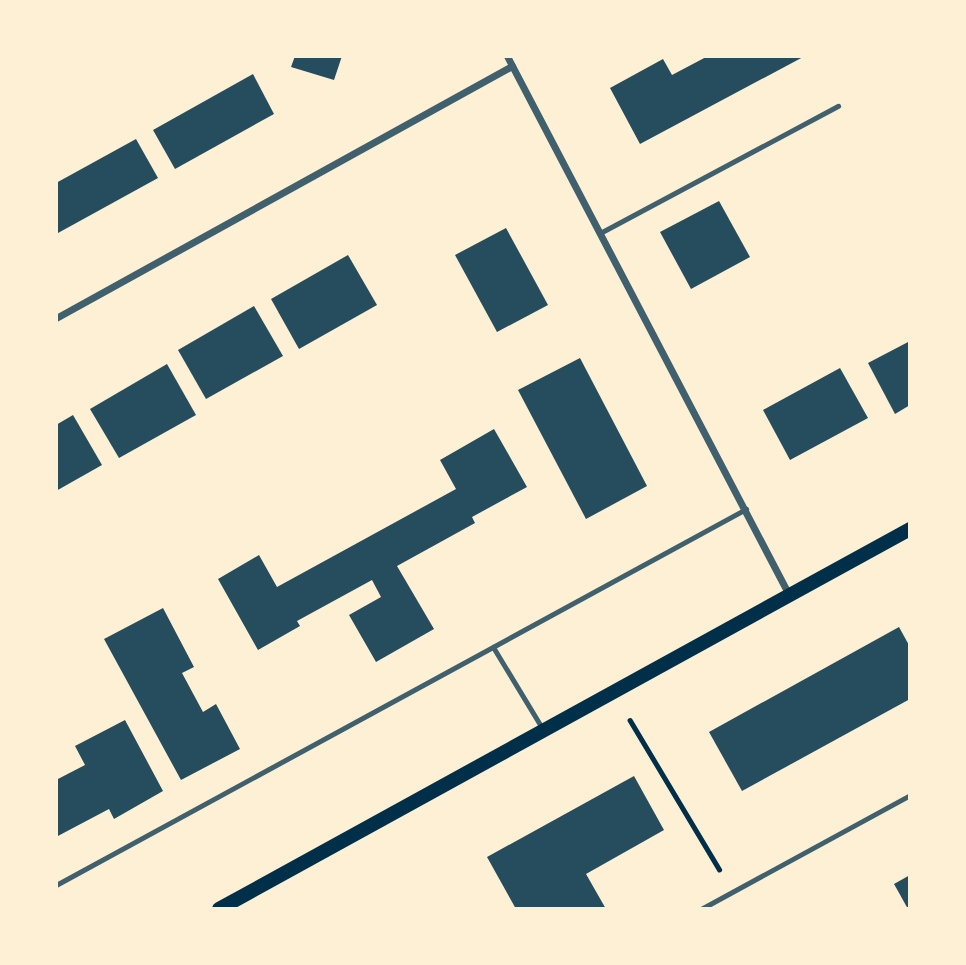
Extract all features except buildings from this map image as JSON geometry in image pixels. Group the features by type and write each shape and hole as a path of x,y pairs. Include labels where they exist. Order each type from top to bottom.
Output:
{"main road":[{"path":"219,909 910,529"}],"street":[{"path":"507,56 790,596"},
{"path":"56,318 512,66"}],"lane":[{"path":"600,233 838,106"},
{"path":"56,885 746,509"},
{"path":"493,646 544,731"},
{"path":"701,909 910,795"}],"path":[{"path":"614,692 733,892"}]}
